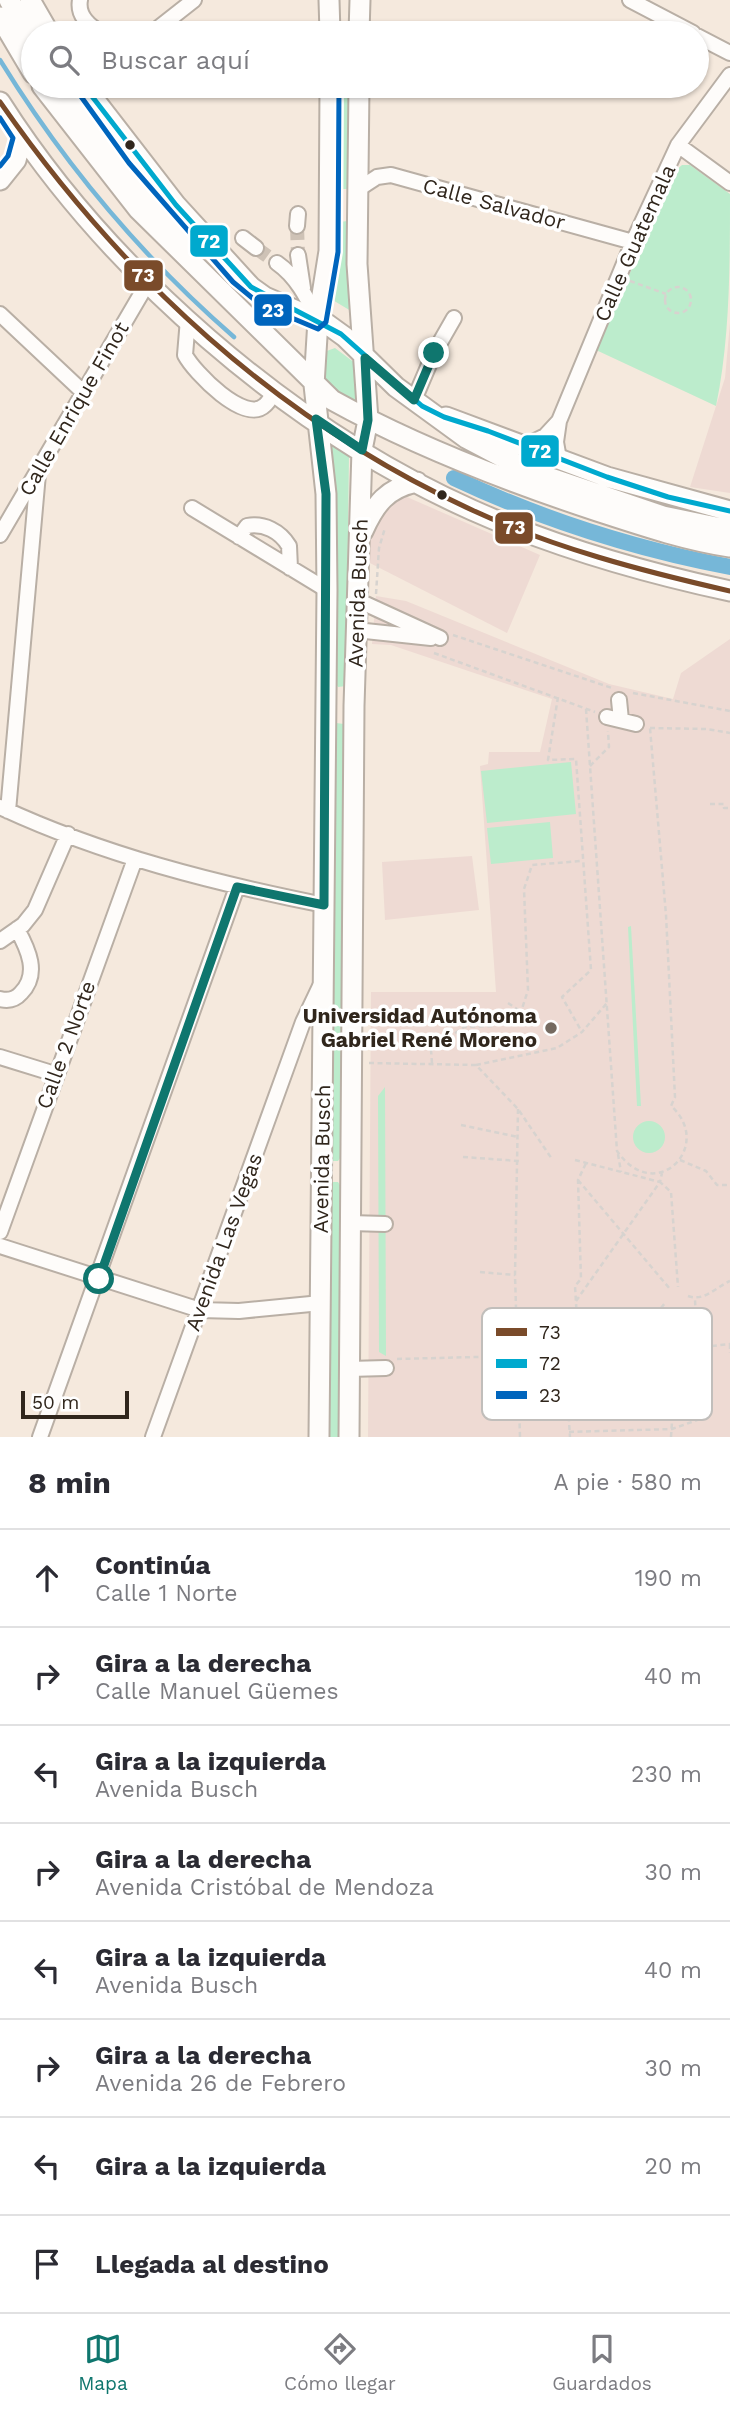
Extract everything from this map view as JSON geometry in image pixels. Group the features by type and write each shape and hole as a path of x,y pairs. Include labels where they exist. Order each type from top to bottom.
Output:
{"main road":[{"path":"9,0 21,21"},
{"path":"30,0 42,21"},
{"path":"330,0 330,21"},
{"path":"359,21 360,0"},
{"path":"0,17 21,53"},
{"path":"51,98 138,209 332,400 368,420 536,491 656,530 730,547"},
{"path":"91,98 152,176 239,276 265,297 318,320 345,337 408,395 466,438 537,473 663,516 730,530"},
{"name":"Avenida Busch","path":"319,1437 327,590 326,494 314,385 318,320 329,251 330,98"},
{"name":"Avenida Busch","path":"349,1437 354,706 356,630 366,603 360,539 362,450 368,420 357,194 359,98"},
{"path":"1,104 22,137 94,227 147,284 275,391 362,450 472,510 551,541 650,574 730,591"},
{"path":"5,175 20,149 22,137"},
{"path":"5,175 39,159"},
{"path":"330,201 333,206 344,210 350,208 357,194"},
{"path":"360,298 378,359 408,395"},
{"path":"438,415 468,423 559,459 657,493 730,511"},
{"path":"360,539 372,511 383,497 401,485 417,482"},
{"path":"327,623 334,646 333,696 340,705 354,706"},
{"path":"323,1168 351,1169"}],"street":[{"path":"80,0 79,11 85,21"},
{"path":"167,21 194,0"},
{"path":"630,0 670,21"},
{"path":"709,42 730,53"},
{"name":"Calle Guatemala","path":"525,446 545,436 559,421 633,242 678,145 730,75"},
{"path":"678,145 730,183"},
{"name":"Calle Salvador","path":"357,194 377,177 391,175 633,242"},
{"path":"243,238 256,248"},
{"path":"298,255 304,293"},
{"path":"277,263 288,271 304,293 318,320"},
{"name":"Calle Enrique Finot","path":"0,535 147,284"},
{"path":"0,314 83,392"},
{"path":"408,395 454,318"},
{"path":"188,319 185,355 220,394 247,408 257,409 265,406 275,391"},
{"name":"Calle Guatemala","path":"559,421 559,459"},
{"path":"38,474 4,809 135,859 237,887 324,905"},
{"path":"192,508 327,590"},
{"path":"239,537 247,526 270,528 289,547 290,568"},
{"path":"356,630 440,638 366,603"},
{"path":"622,694 614,718 643,726"},
{"path":"0,941 17,929 35,910 68,834"},
{"name":"Calle 2 Norte","path":"0,1232 135,859"},
{"path":"40,1437 99,1279 237,887"},
{"path":"0,999 16,997 23,991 31,975 29,955 17,929"},
{"name":"Avenida Las Vegas","path":"153,1437 294,1047 324,978"},
{"path":"294,1047 310,1042 324,1051"},
{"path":"0,1057 55,1074"},
{"path":"350,1223 385,1224"},
{"path":"0,1246 200,1310 239,1311 321,1303"},
{"path":"349,1368 386,1364"}],"path":[{"path":"626,291 631,281 666,294"},
{"path":"674,288 684,289 690,296 690,306 682,313 672,312 665,304 666,294 674,288"},
{"path":"366,603 386,524"},
{"path":"449,634 622,694 730,711"},
{"path":"426,651 614,718 609,747 590,766"},
{"path":"558,697 548,760 576,759 581,812 581,861 591,970 562,997 582,1032"},
{"path":"586,709 617,1151 621,1172"},
{"path":"617,1151 626,1164 638,1172 663,1172 680,1160 688,1141 681,1119 671,1106 675,1097 666,915 643,726 707,729 730,733"},
{"path":"710,804 724,804 724,808 730,808"},
{"path":"432,1063 432,1049 464,1027 494,1026 521,1012 527,990 524,889 532,865 581,861"},
{"path":"385,1064 476,1065 557,1048 582,1032 608,1001"},
{"path":"508,1003 521,1012"},
{"path":"367,1052 367,1063"},
{"path":"476,1065 518,1109 552,1159"},
{"path":"516,1308 518,1109"},
{"path":"461,1125 518,1137"},
{"path":"463,1157 519,1161"},
{"path":"575,1160 660,1182 671,1192 678,1287"},
{"path":"680,1160 706,1171 717,1185 730,1185"},
{"path":"576,1308 575,1286 581,1279 578,1180 587,1161"},
{"path":"576,1301 660,1182 663,1172"},
{"path":"578,1180 670,1289"},
{"path":"480,1272 515,1275"},
{"path":"695,1299 730,1281"},
{"path":"688,1296 695,1299"},
{"path":"695,1299 695,1308"},
{"path":"661,1308 665,1303"},
{"path":"712,1346 730,1344 730,1353"},
{"path":"386,1364 482,1358"},
{"path":"568,1420 570,1437"},
{"path":"569,1432 672,1429 697,1420"},
{"path":"671,1437 672,1422"}],"shaded area":[{"path":"730,323 730,493 690,487 725,378"},
{"path":"400,494 540,555 507,633 366,561 373,520"},
{"name":"Universidad Autónoma Gabriel René Moreno","path":"376,596 406,601 609,684 673,699 681,673 730,639 730,1437 368,1437 371,992 496,992 480,766 488,764 489,752 540,752 552,699 391,645 372,644"},
{"path":"472,856 479,910 385,920 382,862"}],"green space":[{"path":"342,98 349,98 347,189 340,189"},
{"path":"682,165 690,165 730,194 727,328 716,406 596,350 675,171"},
{"path":"347,221 346,262 351,311 331,299 338,271 340,222"},
{"path":"335,348 355,363 358,397 351,403 323,380 324,352"},
{"path":"331,444 349,455 346,686 338,687 335,682 334,494"},
{"path":"336,723 344,724 345,736 341,1157 338,1161 332,1161 329,1155 333,735"},
{"path":"571,762 576,814 487,823 481,771"},
{"path":"550,822 553,858 491,864 487,828"},
{"path":"631,926 641,1106 637,1106 628,927"},
{"path":"385,1087 386,1356 379,1352 378,1096"},
{"path":"649,1121 660,1126 665,1137 660,1148 649,1153 638,1148 633,1137 638,1126"},
{"path":"332,1182 338,1182 341,1187 339,1437 327,1437 329,1187"}],"waterway":[{"path":"0,60 21,92"},
{"path":"25,98 50,136 106,207 167,274 234,337"},
{"path":"454,478 520,507 589,531 694,560 730,567"}],"tunnel":[{"path":"297,226 298,255"},
{"path":"256,248 277,263"}],"transit line":[{"name":"23","path":"82,98 129,163 233,282 261,305 318,329 326,322 338,252 339,98"},
{"name":"72","path":"93,98 176,205 251,287 341,334 422,406 444,417 607,477 668,497 730,511"},
{"name":"73","path":"0,102 47,166 151,284 209,338 269,388 333,433 401,474 503,524 599,557 730,591"},
{"name":"23","path":"0,118 13,138 8,156 0,166"}],"place":[{"name":"Universidad Autónoma Gabriel René Moreno","path":"551,1028"}],"route":[{"path":"99,1279 237,887 324,905 326,494 316,419 362,450 368,420 365,358 414,400 434,353"}]}
